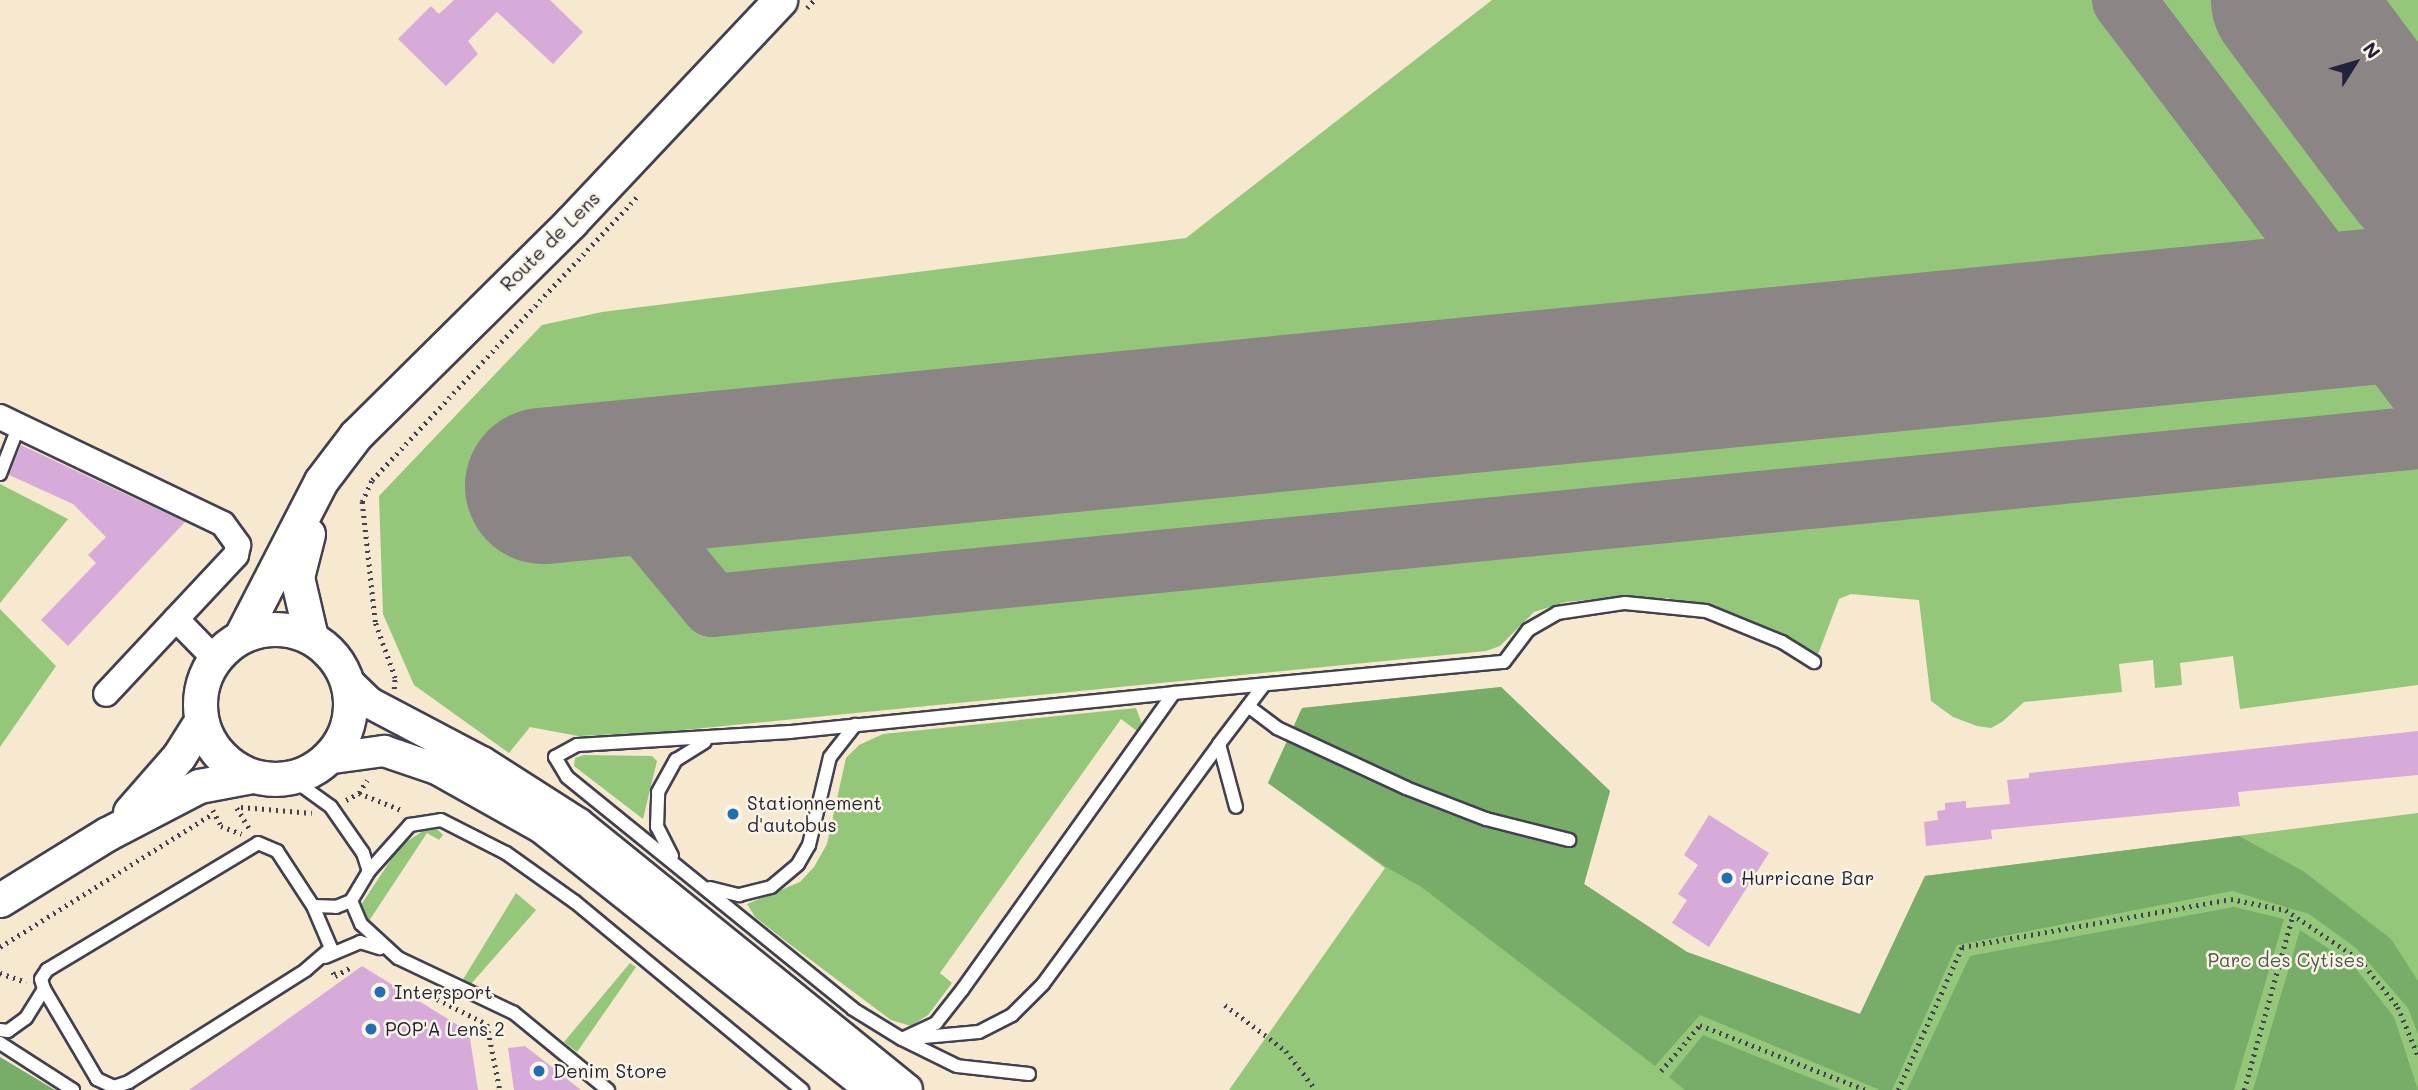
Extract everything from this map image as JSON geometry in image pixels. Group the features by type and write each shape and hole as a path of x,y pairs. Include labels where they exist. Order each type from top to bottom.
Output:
{"main road":[{"name":"Route de Lens","path":"241,636 321,481 356,435 792,5"},
{"name":"Route de Lens","path":"310,637 297,577 321,481"},
{"path":"0,900 107,834 199,786 252,776 291,778 326,760 349,720 347,681 326,649 310,637 276,629 241,636 214,658 199,699 201,720 219,755 252,776"},
{"path":"107,834 152,788 201,720"}],"street":[{"path":"10,421 233,533 236,555 106,694"},
{"path":"176,619 214,658"},
{"path":"347,681 393,716 482,762 579,824 907,1090"},
{"path":"326,760 383,751 437,769 542,828 586,860 871,1090"}],"lane":[{"path":"0,474 10,421"},
{"path":"1029,1074 957,1066 902,1039 853,1009 567,777 555,757 576,745 731,736 855,725 1504,662 1528,630 1557,613 1625,603 1706,611 1770,637 1814,663"},
{"path":"902,1039 979,1032 1012,1014 1043,984 1264,685"},
{"path":"902,1039 936,1023 962,990 1174,693"},
{"path":"1248,706 1277,729 1406,788 1486,818 1569,840"},
{"path":"731,736 698,744 676,760 658,792 657,827 667,849 688,873 712,889 739,895 771,887 798,864 809,845 830,757 855,725"},
{"path":"1219,744 1236,807"},
{"path":"437,769 463,770 485,778 550,821 891,1090"},
{"path":"291,778 331,807 363,853 369,871"},
{"path":"313,906 336,907 351,901 369,871 410,825 428,820 460,827 535,874 802,1090"},
{"path":"324,958 331,941 313,906 277,851 258,843 47,970 41,979 44,989 97,1079 114,1087 139,1076 324,958 360,942 384,949 514,1013 608,1090"},
{"path":"0,908 29,883"},
{"path":"351,901 361,924 384,949"},
{"path":"0,1030 8,1031 26,1017 44,989"},
{"path":"833,1032 853,1009"},
{"path":"0,1043 73,1090"}],"path":[{"path":"792,5 814,0"},
{"path":"393,716 395,678 375,622 362,502 367,491 642,191"},
{"path":"0,947 217,811 241,807 305,815 331,807 359,793 383,751"},
{"path":"359,793 428,820"},
{"path":"1898,1090 1962,947 2231,899 2293,915 2360,960 2398,1007 2418,1055"},
{"path":"2244,1090 2293,915"},
{"path":"1225,1005 1286,1051 1316,1090"},
{"path":"1661,1071 1700,1025 1866,1090"}],"green space":[{"path":"1492,0 2418,0 2418,685 2240,709 2233,656 2180,663 2182,685 2155,688 2153,660 2119,664 2122,692 2024,702 1991,728 1977,726 1953,717 1931,701 1919,600 1851,594 1839,599 1817,657 1712,606 1666,598 1607,598 1566,602 1534,612 1500,646 1486,651 663,732 578,736 530,727 509,753 414,685 383,614 379,496 542,325 602,312 1186,238"},
{"path":"0,484 68,519 0,603"},
{"path":"0,609 56,666 0,747"},
{"name":"Parc des Cytises","path":"1501,687 1610,791 1584,884 1687,952 1860,1014 1925,876 2418,813 2418,1090 1229,1090 1385,868 1268,783 1302,708"},
{"path":"1501,687 1610,791 1584,884 1687,952 1860,1014 1925,876 2239,836 2303,871 2391,939 2418,981 2418,1034 2408,1008 2356,948 2309,914 2232,891 1957,945 1892,1090 1880,1090 1700,1015 1655,1066 1420,886 1386,867 1268,783 1302,708"},
{"path":"1136,708 1142,724 1137,731 1121,719 940,973 952,983 928,1015 911,1026 891,1020 755,917 747,904 800,882 814,867 827,844 846,758 859,745 883,734"},
{"path":"584,755 652,756 657,761 643,819 574,766 575,758"},
{"path":"437,829 443,835 439,840 427,833 367,924 361,905 400,846 423,831"},
{"path":"516,893 536,910 471,984 462,981"},
{"path":"2234,907 2284,919 2234,1090 1907,1090 1970,956"},
{"path":"2300,930 2352,964 2394,1017 2418,1090 2253,1090"},
{"path":"630,963 636,967 577,1052 564,1042"},
{"path":"1703,1035 1841,1090 1685,1090 1669,1077"},
{"path":"0,1057 55,1090 0,1090"}],"building":[{"path":"454,0 550,0 583,32 553,64 497,12 468,41 478,54 446,86 398,39 431,6 439,14"},
{"path":"21,445 185,522 68,646 41,620 96,563 88,555 106,537 73,504 9,475"},
{"path":"2418,731 2418,775 2238,792 2240,806 1991,830 1992,839 1926,846 1924,822 1938,820 1937,811 1945,810 1945,803 1966,801 1966,808 2010,804 2007,780 2029,778 2029,773"},
{"name":"Hurricane Bar","path":"1709,815 1769,853 1709,947 1672,923 1687,900 1678,894 1698,865 1684,855"},
{"name":"POP'A Lens 2","path":"362,966 469,1032 478,1090 189,1090"},
{"path":"525,1046 581,1090 514,1090 508,1048"}],"taxiway":[{"path":"2123,0 2418,388"},
{"path":"607,479 712,605 2418,437"}],"runway":[{"path":"2289,0 2418,172"},
{"path":"543,486 2418,302"}],"place":[{"name":"Stationnement d'autobus","path":"733,814"},
{"name":"Hurricane Bar","path":"1727,878"},
{"name":"Intersport","path":"380,992"},
{"name":"POP'A Lens 2","path":"371,1029"},
{"name":"Denim Store","path":"539,1071"}]}
